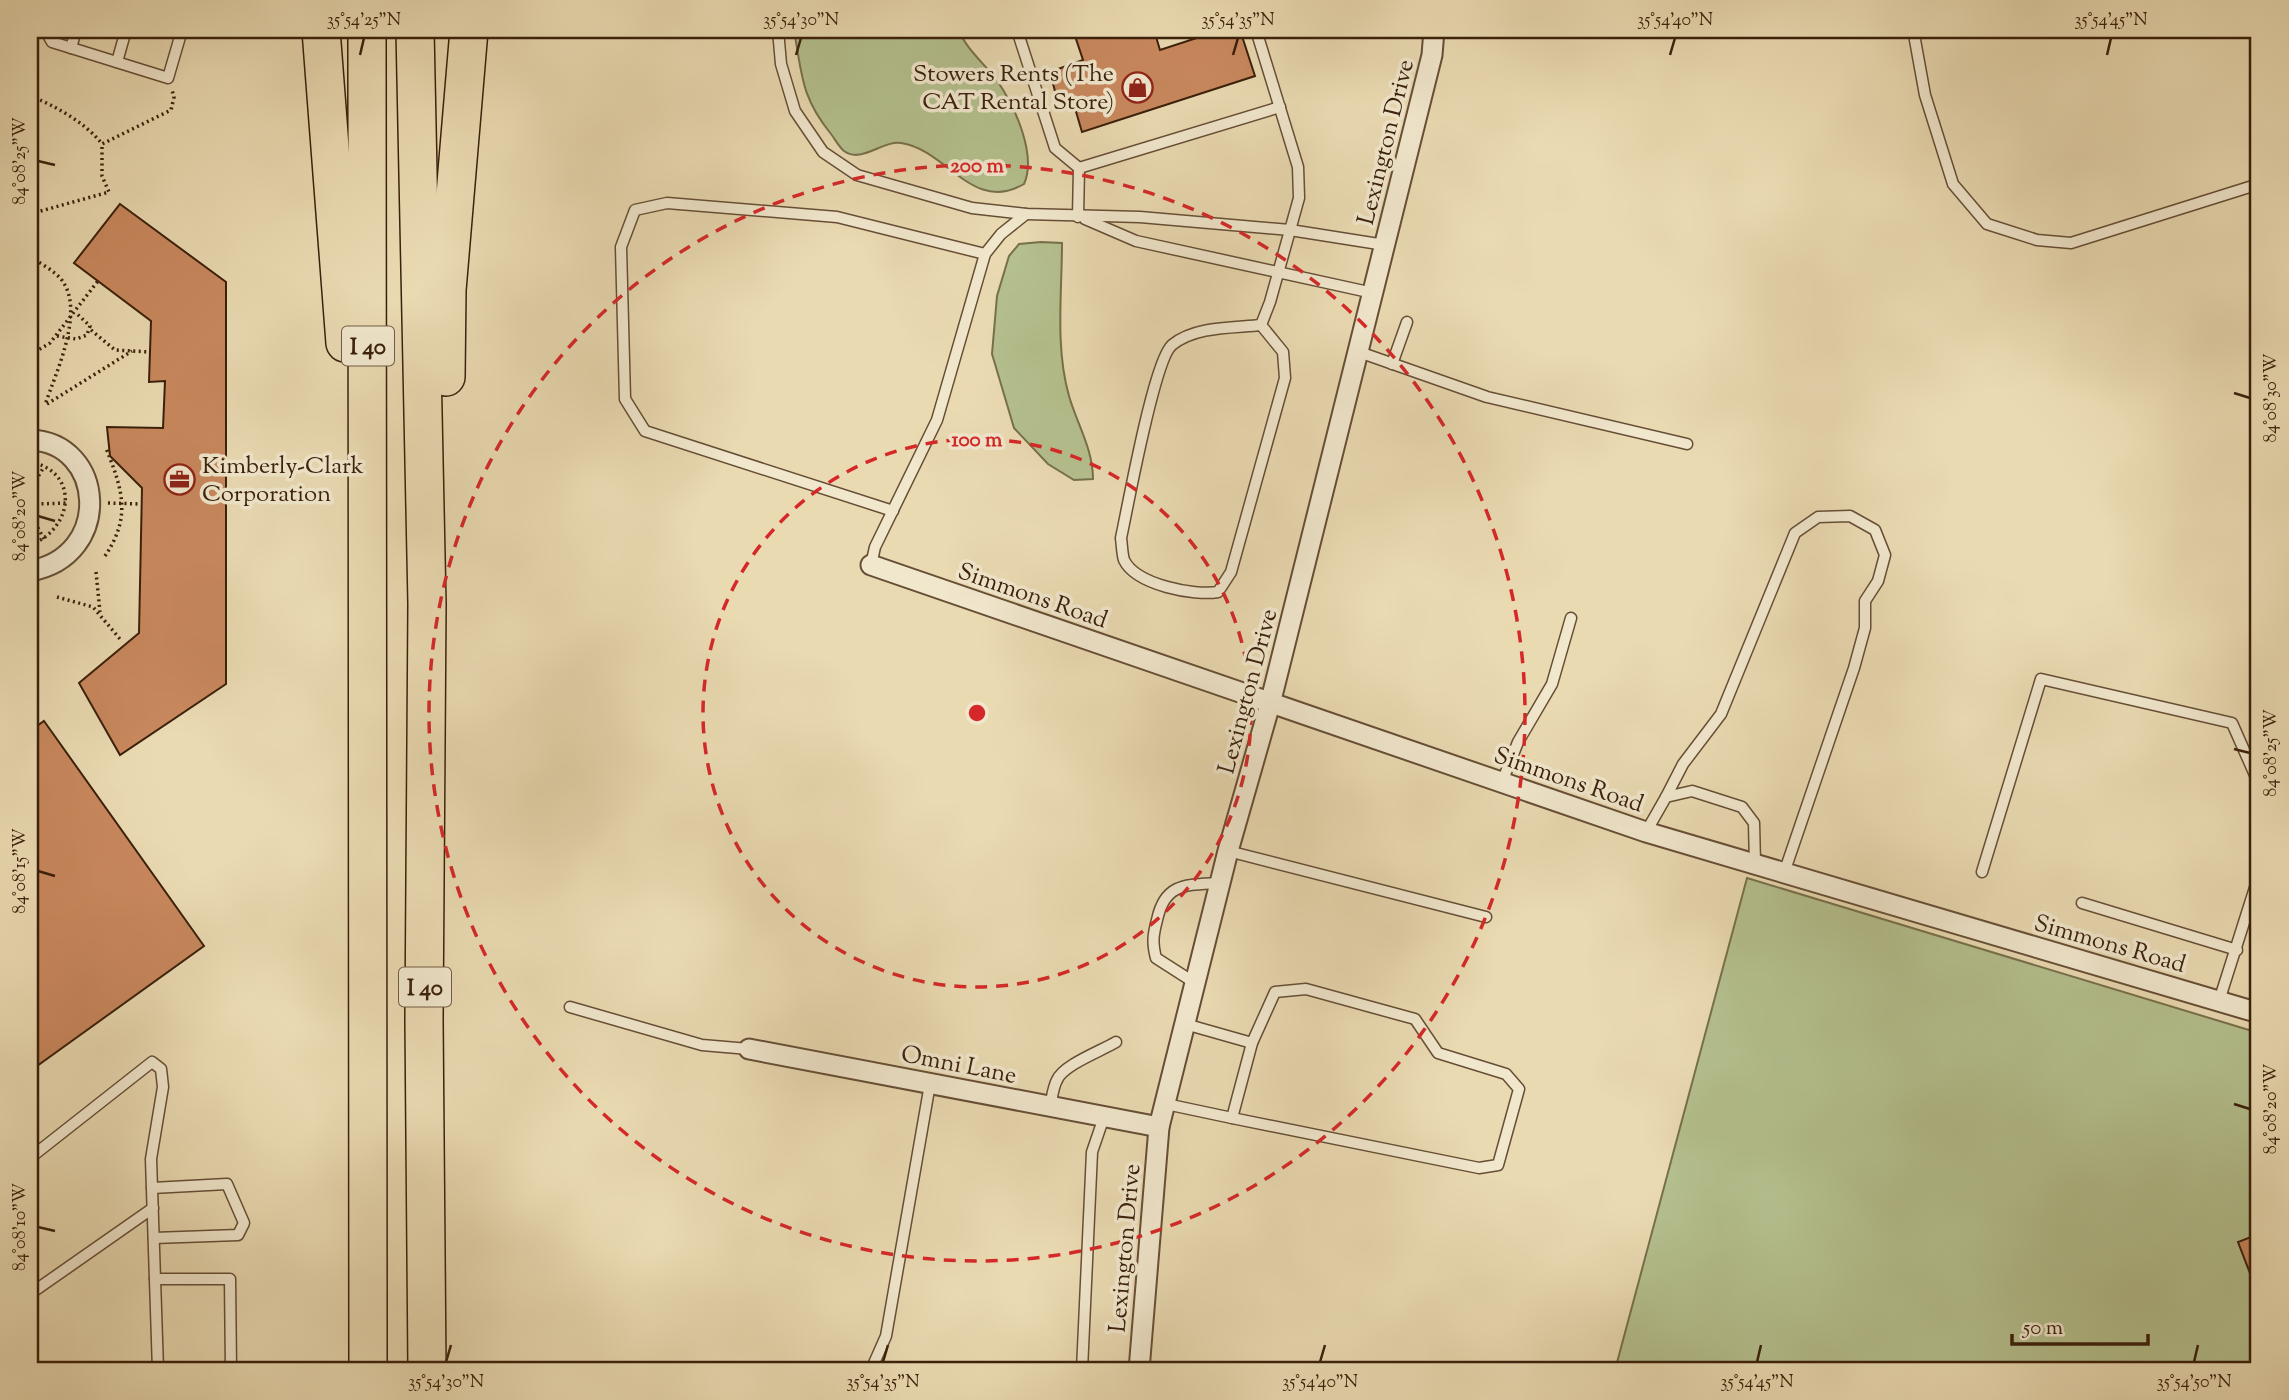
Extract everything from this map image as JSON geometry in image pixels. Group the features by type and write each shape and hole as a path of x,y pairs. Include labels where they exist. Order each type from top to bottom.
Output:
{"highway":[{"path":"321,30 344,318 356,589 366,663"},
{"name":"I 40","path":"367,30 368,1370"},
{"name":"I 40","path":"415,30 427,604 424,1034 427,1370"},
{"path":"427,604 446,432 447,290 470,30"}],"street":[{"name":"Lexington Drive","path":"1139,1370 1160,1128 1228,851 1270,704 1359,352 1432,55 1434,30"},
{"path":"30,440 56,447 76,464 87,482 91,503 88,524 79,543 57,562 30,571"},
{"name":"Simmons Road","path":"871,565 1646,832 2259,1013"},
{"name":"Omni Lane","path":"749,1049 1160,1128"}],"lane":[{"path":"45,30 52,42 168,78 182,30"},
{"path":"71,48 76,30"},
{"path":"117,62 126,30"},
{"path":"778,30 781,64 795,111 823,152 857,175 972,208 1026,214 1140,217 1290,230 1385,246"},
{"path":"1017,30 1055,148 1079,168"},
{"path":"1256,30 1297,167 1299,198 1261,325"},
{"path":"1917,30 1915,40 1925,95 1953,184 1987,224 2037,240 2071,243 2259,184"},
{"path":"1079,168 1280,107"},
{"path":"1078,216 1079,168"},
{"path":"893,511 645,431 625,399 621,247 635,210 667,203 837,218 985,254"},
{"path":"871,565 875,547 937,420 985,254 1001,234 1026,214"},
{"path":"1078,216 1136,241 1373,293"},
{"path":"1392,364 1407,322"},
{"path":"1261,325 1283,352 1285,378 1231,572 1218,592 1199,595 1143,579 1125,561 1121,538 1155,377 1170,346 1197,332 1261,325"},
{"path":"1359,352 1487,397 1687,444"},
{"path":"1646,832 1683,764 1721,714 1795,533 1818,517 1850,516 1875,530 1885,555 1878,581 1865,601 1865,628 1854,668 1784,873"},
{"path":"1502,782 1518,742 1552,684 1571,618"},
{"path":"1982,872 2041,679 2232,723 2259,784"},
{"path":"1666,797 1692,791 1742,807 1754,823 1755,864"},
{"path":"1228,851 1486,917"},
{"path":"2219,1001 2259,875"},
{"path":"1195,983 1156,958 1152,942 1159,909 1169,892 1184,886 1220,884"},
{"path":"2082,903 2237,950"},
{"path":"1166,1104 1232,1118 1479,1168 1498,1165 1518,1089 1506,1074 1438,1053 1415,1019 1306,989 1275,992 1252,1043 1232,1118"},
{"path":"570,1007 702,1045 749,1049"},
{"path":"1185,1024 1252,1043"},
{"path":"1050,1107 1057,1079 1066,1067 1081,1062 1116,1042"},
{"path":"30,1158 152,1062 161,1069 163,1087 151,1159 158,1370"},
{"path":"871,1370 886,1336 930,1084"},
{"path":"1082,1370 1092,1152 1104,1117"},
{"path":"152,1188 227,1184 244,1223 238,1235 154,1238"},
{"path":"30,1294 153,1208"},
{"path":"155,1279 230,1279 231,1370"}],"path":[{"path":"102,144 171,110 174,97 168,78"},
{"path":"30,96 47,103 96,136 102,144 102,176 109,192 30,214"},
{"path":"30,257 61,280 68,292 73,313 45,405 132,351"},
{"path":"30,355 57,336 98,281"},
{"path":"73,313 83,318 91,330 114,350 150,352"},
{"path":"57,336 82,338 91,330"},
{"path":"56,447 30,491 36,497 37,504 30,513 57,562"},
{"path":"105,556 122,519 121,485 106,448"},
{"path":"30,461 44,467 61,484 66,503 59,525 44,539 30,545"},
{"path":"96,572 100,613"},
{"path":"57,597 93,607 120,639"}],"green space":[{"path":"794,30 958,30 971,51 998,82 1017,118 1028,159 1024,184 1006,191 989,191 975,186 918,148 901,143 858,155 844,151 821,121 808,97"},
{"path":"1062,243 1062,358 1069,396 1090,457 1093,479 1074,480 1048,464 1014,428 992,354 997,296 1009,256 1019,244"},
{"path":"1747,878 2259,1033 2259,1370 1615,1370"}],"building":[{"name":"Stowers Rents (The CAT Rental Store)","path":"1073,30 1154,30 1160,50 1221,30 1240,30 1255,76 1082,132 1072,98 1058,103 1050,72 1083,60"},
{"name":"Kimberly-Clark Corporation","path":"120,204 226,282 226,684 120,755 79,683 139,633 142,488 110,456 107,427 163,428 165,381 149,382 151,321 74,263"},
{"path":"44,721 204,946 30,1071 30,731"},
{"path":"2256,1235 2259,1244 2258,1294 2238,1242"}],"place":[{"name":"Stowers Rents (The CAT Rental Store)","path":"1137,87"},
{"name":"Kimberly-Clark Corporation","path":"179,479"}]}
